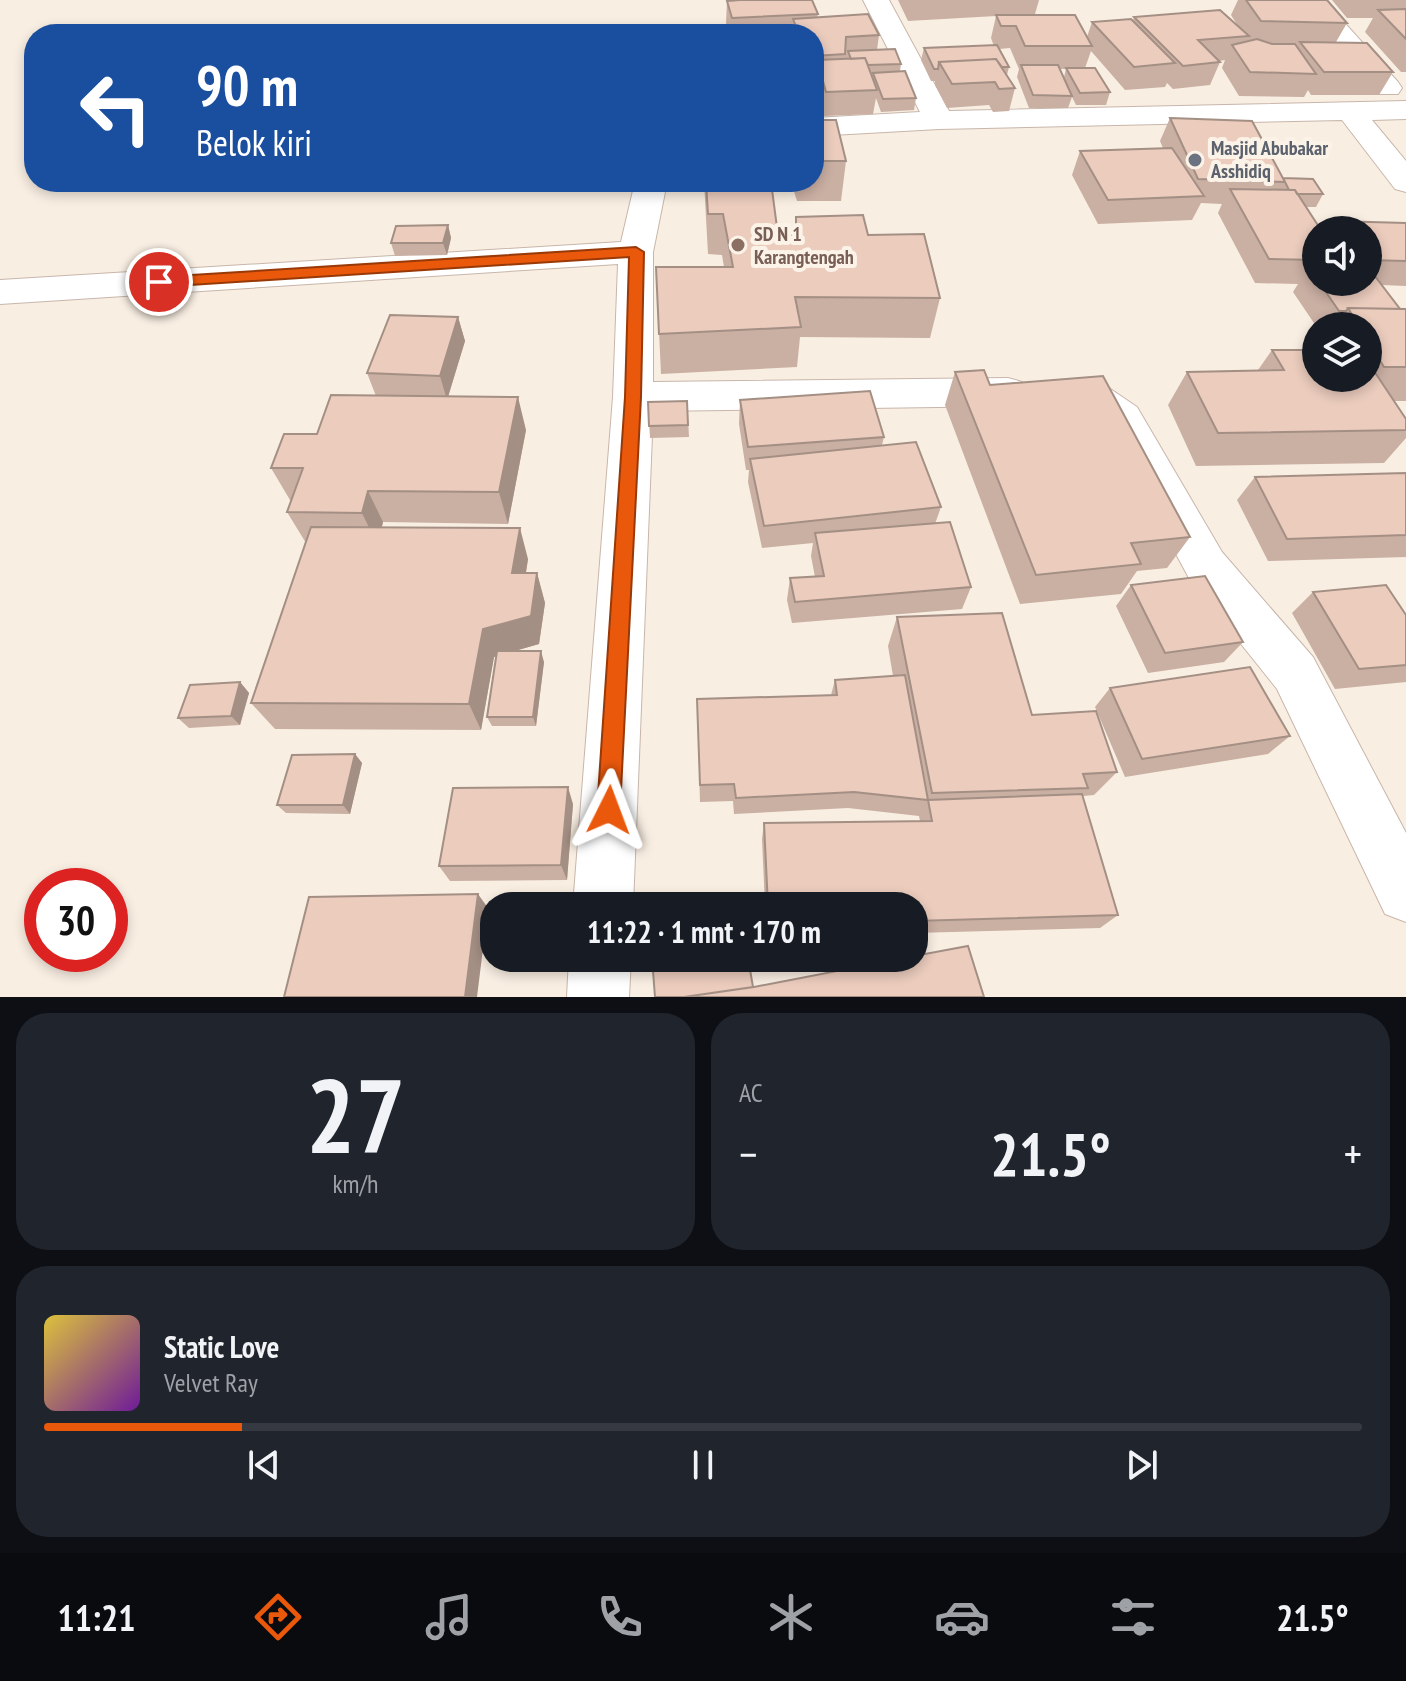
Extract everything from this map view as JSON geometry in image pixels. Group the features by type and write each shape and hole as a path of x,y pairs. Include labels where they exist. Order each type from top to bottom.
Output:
{"street":[{"path":"876,0 939,120"},
{"path":"1310,0 1406,109"},
{"path":"824,126 939,120 1406,109"},
{"path":"1350,111 1406,182"},
{"path":"604,892 633,397 636,252 649,192"},
{"path":"0,292 636,252"},
{"path":"633,397 1050,392 1093,396 1109,404 1134,434 1206,566 1295,673 1406,893"},
{"path":"598,997 599,972"}],"building":[{"path":"812,0 818,14 732,18 727,1"},
{"path":"1246,0 1327,0 1347,23 1261,21"},
{"path":"1406,9 1406,39 1378,10"},
{"path":"1220,10 1249,36 1198,40 1220,62 1183,66 1134,17"},
{"path":"868,14 879,35 846,37 845,54 824,55 824,24 795,24 793,19"},
{"path":"996,15 1075,15 1092,46 1025,46 1016,26 1001,26"},
{"path":"1131,19 1175,63 1134,67 1092,22"},
{"path":"1257,39 1272,44 1295,44 1316,74 1250,72 1232,45"},
{"path":"1300,42 1367,43 1393,72 1324,72"},
{"path":"997,45 1009,67 1002,67 996,59 939,62 938,69 934,69 924,48"},
{"path":"895,49 901,64 868,65 865,58 851,59 848,51"},
{"path":"865,58 877,90 826,92 824,60"},
{"path":"996,59 1015,88 999,89 995,82 952,84 939,62"},
{"path":"1021,65 1058,65 1072,96 1033,95"},
{"path":"1066,68 1095,68 1110,92 1080,93"},
{"path":"905,71 916,98 883,99 873,73"},
{"path":"1170,118 1252,121 1285,182 1198,179"},
{"path":"824,120 836,120 846,161 824,161"},
{"path":"1172,148 1204,196 1108,200 1080,151"},
{"path":"1283,178 1313,179 1323,194 1297,194 1295,190 1289,190"},
{"path":"1230,189 1295,190 1312,216 1302,216 1302,260 1269,259"},
{"path":"707,192 772,192 778,235 796,235 796,217 863,215 868,235 924,234 940,298 795,297 801,327 659,334 656,267 733,267 723,214 708,214"},
{"path":"1382,222 1406,223 1406,261 1382,260"},
{"path":"448,225 443,243 391,243 396,226"},
{"path":"1382,285 1400,309 1348,308 1339,311 1329,296 1382,296"},
{"path":"1348,308 1406,309 1406,367 1384,367 1382,364 1382,312 1350,312"},
{"path":"390,315 458,317 440,376 367,373"},
{"path":"1272,350 1302,350 1302,392 1382,392 1382,383 1406,419 1406,430 1218,433 1187,372 1284,370"},
{"path":"984,370 990,385 1103,376 1190,537 1131,543 1141,564 1036,575 955,372"},
{"path":"870,391 884,437 748,447 740,400"},
{"path":"331,395 518,397 499,492 368,491 362,513 287,512 303,468 271,468 284,434 317,434"},
{"path":"687,401 688,425 649,426 648,402"},
{"path":"916,442 941,507 764,526 750,459"},
{"path":"1406,473 1406,535 1287,539 1255,477"},
{"path":"950,522 971,587 795,602 790,578 824,576 815,533"},
{"path":"311,527 520,528 512,573 537,573 531,616 483,629 469,704 251,703"},
{"path":"1205,576 1243,642 1165,653 1131,585"},
{"path":"1386,585 1406,615 1406,665 1359,669 1313,592"},
{"path":"1002,613 1032,715 1096,711 1117,772 1083,774 1088,788 932,793 897,617"},
{"path":"497,651 541,651 533,717 487,717"},
{"path":"1250,667 1290,736 1142,759 1110,688"},
{"path":"905,675 928,800 854,792 736,798 734,784 700,785 697,699 837,695 835,680"},
{"path":"240,682 231,716 178,718 190,685"},
{"path":"355,754 343,805 277,805 292,755"},
{"path":"568,787 561,865 439,866 453,788"},
{"path":"1082,794 1118,915 928,921 928,892 767,892 764,823 932,821 928,800"},
{"path":"478,894 465,997 284,997 309,897"},
{"path":"968,946 984,997 684,997 832,972 928,972 928,953"},
{"path":"653,972 750,972 753,987 684,997 655,997"}],"place":[{"name":"Masjid Abubakar Asshidiq","path":"1195,160"},
{"name":"SD N 1 Karangtengah","path":"738,245"}],"route":[{"path":"159,282 636,252 633,397 609,810"}]}
